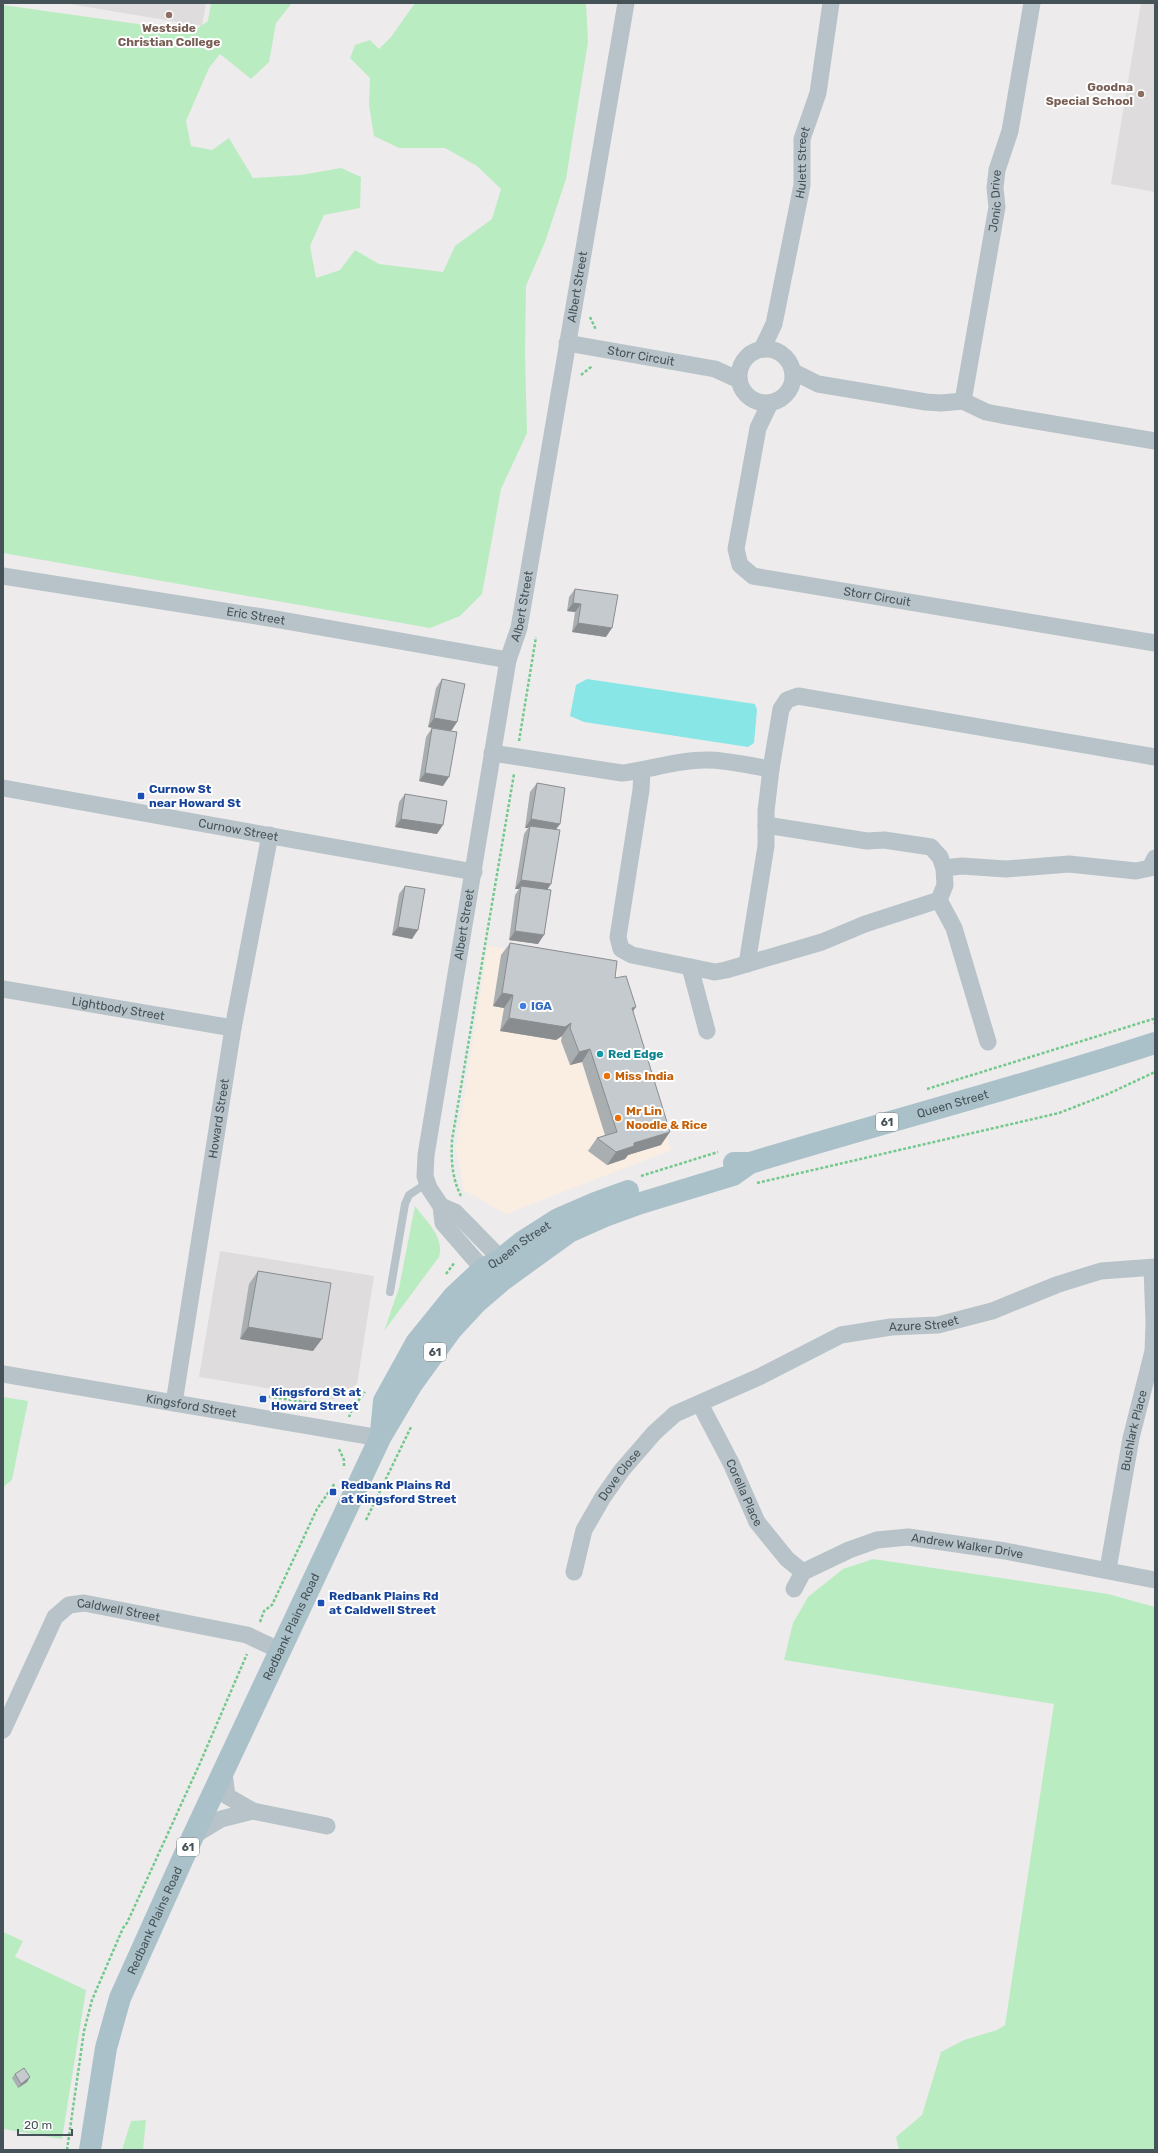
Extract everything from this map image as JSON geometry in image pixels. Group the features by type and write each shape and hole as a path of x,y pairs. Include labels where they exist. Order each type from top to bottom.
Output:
{"main road":[{"name":"Queen Street","path":"327,1551 380,1438 384,1401 416,1343 454,1296 496,1269 569,1232 605,1216 640,1203 733,1175 750,1163 862,1128 1154,1045"},
{"name":"Redbank Plains Road","path":"90,2150 106,2048 120,1998 193,1836 282,1651 327,1551"}],"street":[{"name":"Albert Street","path":"496,1269 443,1223 441,1206 427,1183 425,1176 426,1155 474,872 492,752 508,660 519,628 626,3"},
{"name":"Hulett Street","path":"774,324 802,185 802,139 818,93 831,3"},
{"name":"Jonic Drive","path":"963,401 997,207 995,188 997,170 1010,131 1032,3"},
{"path":"758,428 753,400 742,388 741,372 747,357 762,349 774,324"},
{"path":"774,324 779,352"},
{"name":"Storr Circuit","path":"567,343 715,370 741,372"},
{"path":"762,349 779,352 786,357 794,372 818,384 941,404 963,401 994,414 1155,441"},
{"path":"791,389 794,372"},
{"path":"753,400 770,403 782,398 791,389 818,384"},
{"path":"758,428 770,403"},
{"name":"Storr Circuit","path":"758,428 736,549 740,566 753,576 1155,643"},
{"name":"Eric Street","path":"3,576 267,618 508,660"},
{"path":"747,964 766,846 766,825 771,769 781,709 788,700 798,696 1155,757"},
{"path":"492,752 622,773 642,771 658,765 705,759 771,769"},
{"path":"642,771 641,790 618,937 621,949 632,955 715,972 822,942 865,924 939,900"},
{"name":"Curnow Street","path":"3,788 474,872"},
{"path":"766,825 867,841 884,840 931,847 940,857 944,868 945,885 939,900 954,928 988,1042"},
{"name":"Howard Street","path":"174,1403 233,1028 270,835"},
{"path":"944,868 962,866 1006,869 1069,864 1136,871 1150,868 1155,858"},
{"path":"690,967 708,1031"},
{"name":"Lightbody Street","path":"3,989 233,1028"},
{"name":"Azure Street","path":"700,1404 841,1335 891,1326 938,1325 992,1311 1056,1285 1101,1271 1154,1268"},
{"name":"Bushlark Place","path":"1108,1569 1131,1438 1153,1351 1154,1268"},
{"name":"Kingsford Street","path":"3,1374 380,1438"},
{"name":"Corella Place","path":"700,1404 731,1463 757,1522 788,1559 803,1572"},
{"name":"Dove Close","path":"574,1572 584,1530 602,1497 622,1470 654,1433 675,1414 700,1404"},
{"name":"Andrew Walker Drive","path":"803,1572 849,1550 877,1540 908,1538 1005,1551 1108,1569 1155,1580"},
{"path":"794,1589 803,1572"},
{"name":"Caldwell Street","path":"3,1730 55,1617 69,1605 84,1603 247,1635 282,1651"},
{"path":"224,1773 227,1796 253,1811 327,1826"},
{"path":"193,1836 221,1819 253,1811"}],"lane":[{"path":"390,1292 405,1204 409,1195 427,1183"}],"path":[{"path":"752,1184 1059,1113 1108,1094 1155,1072"},
{"path":"259,1396 352,1409 344,1431 337,1444 344,1460 343,1472"},
{"path":"364,1522 412,1425"},
{"path":"67,2150 84,2031 92,2000 123,1928 127,1923 204,1756 264,1612 272,1605 317,1508 339,1478"}],"shaded area":[{"name":"Westside Christian College","path":"63,3 206,3 202,26"},
{"name":"Goodna Special School","path":"1141,3 1155,3 1155,192 1111,184"},
{"path":"488,946 616,967 671,1150 506,1214 464,1190 456,1148"},
{"path":"220,1251 374,1276 357,1384 334,1399 199,1377"}],"green space":[{"path":"211,3 292,3 276,23 269,62 251,79 220,54 209,68 186,121 191,146 212,150 229,138 253,178 301,175 341,168 361,177 360,208 324,215 310,246 316,278 340,270 355,250 379,264 443,272 455,246 492,219 501,189 477,166 445,148 399,148 374,136 369,105 370,78 350,58 355,45 370,40 379,49 391,37 415,3 586,3 588,42 566,179 545,242 526,286 525,354 527,433 501,489 482,594 460,616 430,628 3,553 3,5 138,24 189,34 208,21"},
{"path":"415,1206 429,1223 437,1236 440,1250 439,1257 384,1331 399,1288"},
{"path":"3,1397 28,1401 12,1480 3,1487"},
{"path":"873,1559 1108,1594 1155,1607 1155,2150 899,2150 896,2137 922,2115 941,2052 964,2040 997,2030 1005,2025 1054,1704 784,1660 793,1623 808,1597 843,1569"},
{"path":"3,1932 23,1941 15,1957 86,1990 62,2139 3,2129"},
{"path":"146,2120 143,2150 122,2150 131,2121"}],"water":[{"path":"587,679 755,704 757,710 754,743 748,747 584,722 570,716 576,685"}],"building":[{"path":"575,589 618,595 612,628 578,623 581,604 573,603"},
{"path":"442,679 465,684 457,722 434,718"},
{"path":"432,728 457,732 449,777 425,773"},
{"path":"537,783 565,788 560,824 531,819"},
{"path":"405,794 447,801 443,825 401,819"},
{"path":"530,826 560,830 551,884 521,880"},
{"path":"405,886 425,889 418,930 398,927"},
{"path":"521,886 551,890 544,935 515,931"},
{"name":"Red Edge","path":"510,943 617,961 615,978 626,976 636,1007 632,1008 670,1132 634,1143 634,1146 616,1152 597,1138 617,1132 590,1049 579,1052 570,1028 571,1023 565,1027 509,1018 513,995 502,993"},
{"path":"258,1271 331,1283 322,1339 248,1327"},
{"path":"24,2068 30,2077 21,2084 15,2074"}],"place":[{"name":"Westside Christian College","path":"169,15"},
{"name":"Goodna Special School","path":"1141,94"},
{"name":"Curnow St near Howard St","path":"141,796"},
{"name":"IGA","path":"523,1006"},
{"name":"Red Edge","path":"600,1054"},
{"name":"Miss India","path":"607,1076"},
{"name":"Mr Lin Noodle & Rice","path":"618,1118"},
{"name":"Kingsford St at Howard Street","path":"263,1399"},
{"name":"Redbank Plains Rd at Kingsford Street","path":"333,1492"},
{"name":"Redbank Plains Rd at Caldwell Street","path":"321,1603"}]}
